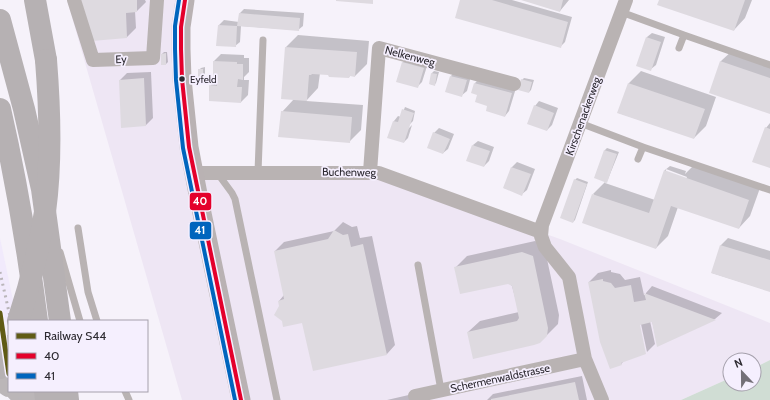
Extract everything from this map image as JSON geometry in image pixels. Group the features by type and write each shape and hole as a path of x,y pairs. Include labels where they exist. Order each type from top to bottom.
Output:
{"highway":[{"path":"18,320 29,287 38,249 45,210 49,167 50,126 46,60 35,0"},
{"path":"0,20 22,102 42,189 60,320"},
{"path":"0,109 17,193 37,320"},
{"path":"0,368 8,348"}],"main road":[{"path":"185,0 181,27 181,64 185,113 194,172 241,400"},
{"path":"19,392 31,400"}],"street":[{"name":"Ey","path":"74,0 93,60 153,58 157,0"},
{"name":"Kirschenackerweg","path":"541,232 542,225 624,6"},
{"name":"Nelkenweg","path":"370,172 379,48 514,84"},
{"name":"Buchenweg","path":"194,172 379,173 391,176 541,232"},
{"path":"541,232 545,247 569,277 585,359 602,400"},
{"name":"Schermenwaldstrasse","path":"415,396 585,359"}],"lane":[{"path":"624,6 684,36 770,65"},
{"path":"679,48 684,36"},
{"path":"258,172 263,40"},
{"path":"580,123 643,147 770,190"},
{"path":"638,159 643,147"},
{"path":"217,172 235,199 277,400"},
{"path":"42,189 80,320"},
{"path":"78,228 88,292 97,320"},
{"path":"418,265 441,390"}],"shaded area":[{"path":"67,0 185,0 194,172 370,172 560,239 770,323 770,360 762,364 762,352 722,352 722,382 681,400 182,400"},
{"path":"0,238 17,319 8,320 8,322 0,324"},
{"path":"770,360 770,400 681,400 722,382 722,392 762,392 762,364"}],"building":[{"path":"81,0 137,0 137,12 126,13 127,38 92,41"},
{"path":"373,0 373,4 336,1"},
{"path":"460,0 492,0 568,22 561,48 455,18"},
{"path":"521,0 563,0 560,12"},
{"path":"659,0 745,0 734,31 657,5"},
{"path":"239,13 300,18 299,31 237,26"},
{"path":"218,25 237,26 236,47 216,46"},
{"path":"646,37 661,42 651,71 636,66"},
{"path":"285,47 357,52 355,77 329,77 328,75 312,74 309,75 307,101 281,99"},
{"path":"166,53 166,65 161,65 161,54"},
{"path":"213,61 237,62 237,64 243,64 243,80 238,79 237,87 242,87 241,103 209,101 209,85 217,86 217,79 213,79"},
{"path":"720,61 770,78 770,114 709,93"},
{"path":"402,62 424,68 418,88 396,82"},
{"path":"198,69 203,69 203,81 198,81"},
{"path":"431,73 437,74 435,86 429,84"},
{"path":"450,76 467,80 462,97 445,92"},
{"path":"144,78 146,126 121,128 119,80"},
{"path":"521,79 532,82 529,93 518,90"},
{"path":"474,83 512,93 505,117 486,111 487,106 475,102 477,95 471,93"},
{"path":"628,83 705,109 694,139 617,113"},
{"path":"534,105 554,113 547,131 527,124"},
{"path":"402,109 414,113 404,143 387,138 393,121 398,122"},
{"path":"281,111 352,117 350,143 278,137"},
{"path":"765,127 770,129 770,168 752,162"},
{"path":"433,132 450,139 443,154 427,148"},
{"path":"472,145 490,151 484,167 466,161"},
{"path":"604,150 617,154 607,183 594,178"},
{"path":"511,167 531,174 522,196 503,188"},
{"path":"664,170 749,200 739,229 671,206 656,249 582,223 592,194 649,213"},
{"path":"574,179 587,184 573,223 560,218"},
{"path":"334,230 343,235 348,234 351,247 363,244 387,355 313,371 302,323 283,327 282,321 274,315 279,306 278,301 284,299 274,251 328,239"},
{"path":"720,245 770,260 770,292 711,273"},
{"path":"522,252 533,256 548,328 547,336 540,343 534,345 473,359 467,332 517,321 519,318 512,286 508,284 460,294 454,267"},
{"path":"603,279 603,281 611,283 615,288 631,285 634,302 646,300 644,293 716,320 657,347 652,322 640,325 646,354 621,363 622,365 610,369 600,342 588,282"},
{"path":"575,382 579,400 491,400 491,399"}],"railway":[{"path":"0,272 11,320"},
{"path":"19,392 20,400"}],"rail line":[{"name":"S44","path":"0,313 8,367"}],"transit line":[{"name":"41","path":"179,0 175,26 175,49 176,80 183,148 235,400"},
{"name":"40","path":"185,0 181,27 181,49 182,79 189,147 241,400"}],"place":[{"name":"Eyfeld","path":"182,79"}]}
